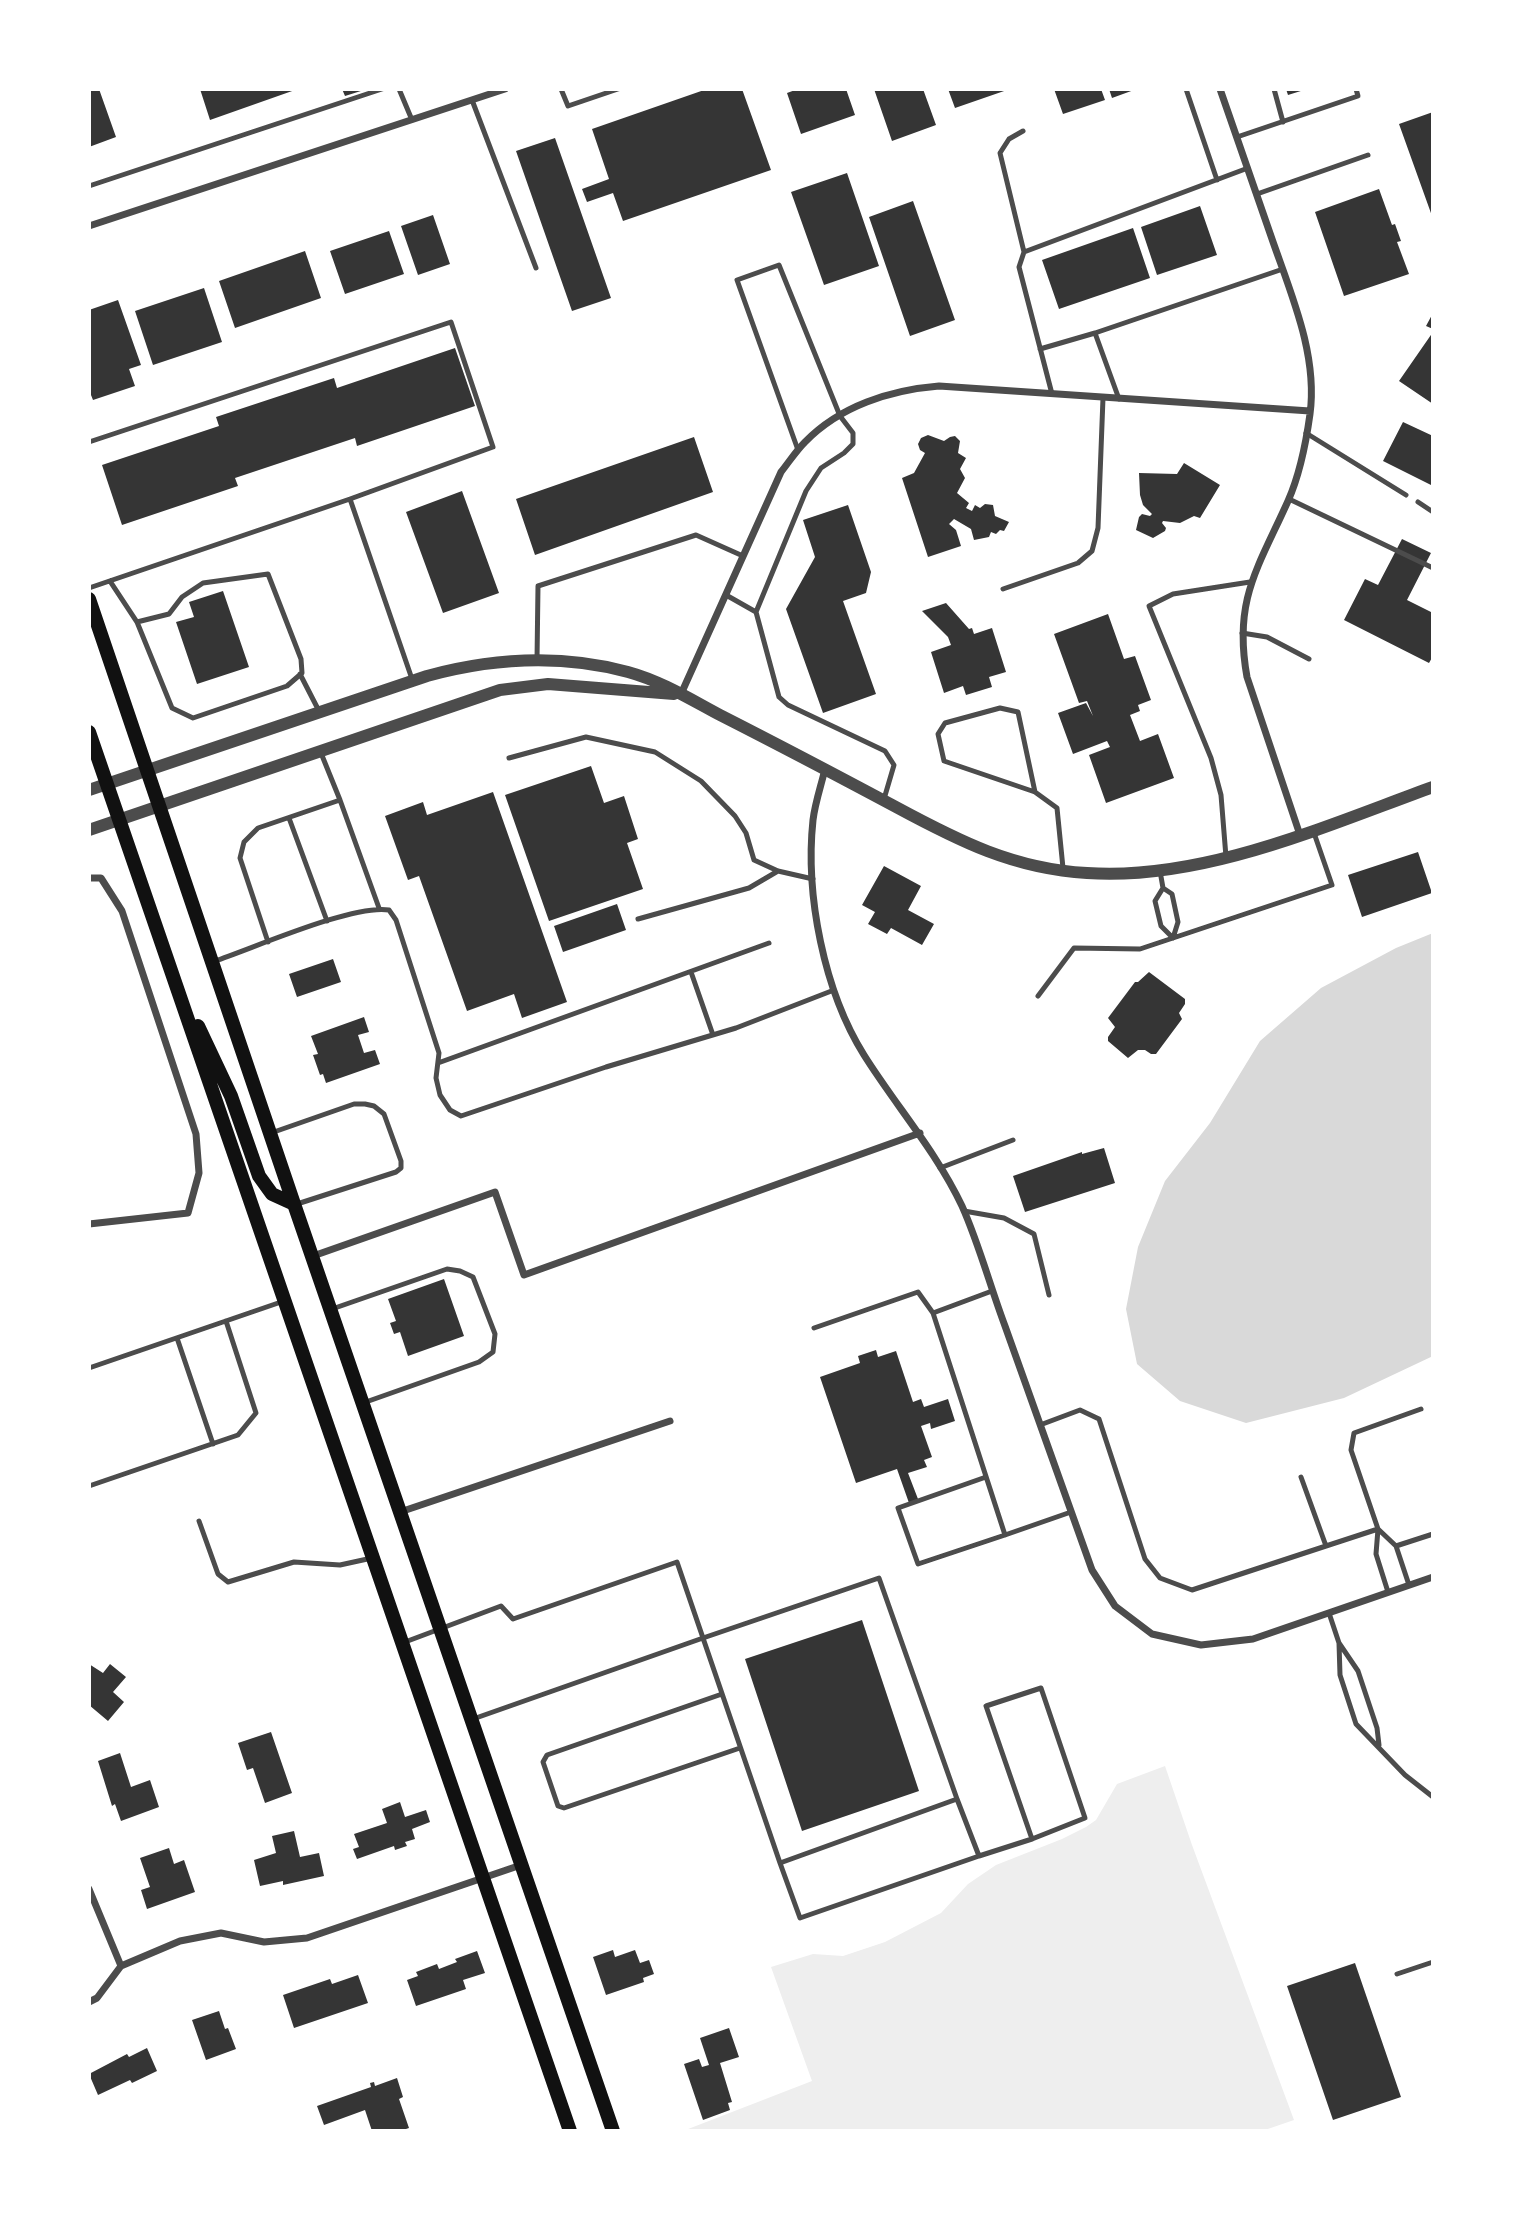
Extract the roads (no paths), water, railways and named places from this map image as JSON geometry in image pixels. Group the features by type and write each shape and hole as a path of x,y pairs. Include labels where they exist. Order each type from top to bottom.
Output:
{"main road":[{"path":"89,599 294,1205 613,2131"},
{"path":"89,732 570,2131"},
{"path":"167,962 231,1096 259,1176 272,1194 294,1205"}],"street":[{"path":"89,226 505,89"},
{"path":"1220,89 1301,323 1310,374 1310,411 1303,455 1289,499 1250,582 1245,600 1242,633 1247,677 1300,835"},
{"path":"681,694 781,472 798,450 830,421 884,395 911,388 939,386 1310,411"},
{"path":"89,790 413,680 473,665 537,660 591,665 653,680 825,768 948,835 998,857 1063,871 1121,874 1177,870 1300,835 1433,787"},
{"path":"89,830 475,696 512,688 574,685 681,694"},
{"path":"825,768 813,820 813,879 817,924 841,1012 863,1054 920,1133 964,1211 1092,1570 1115,1606 1152,1633 1201,1645 1253,1639 1409,1585 1432,1580"},
{"path":"89,878 101,878 122,911 196,1135 200,1173 188,1213 89,1224"},
{"path":"313,1256 495,1192 524,1275 920,1133"},
{"path":"400,1512 670,1421"},
{"path":"89,2002 97,1997 121,1966 180,1941 221,1933 264,1942 307,1938 521,1865"},
{"path":"89,1889 121,1966"}],"lane":[{"path":"89,186 382,89"},
{"path":"399,89 412,120"},
{"path":"561,89 568,106 618,89"},
{"path":"1186,89 1217,180"},
{"path":"1274,89 1283,122"},
{"path":"1237,137 1358,96 1356,89"},
{"path":"472,100 536,268"},
{"path":"1023,131 1009,138 1000,153 1024,252 1019,267 1052,394"},
{"path":"1256,194 1368,155"},
{"path":"1024,252 1248,168"},
{"path":"798,450 737,280 779,265 840,415 853,433 853,444 821,468 806,491 756,612 779,697 788,705 885,751 890,758 894,765 884,801"},
{"path":"1040,349 1283,269"},
{"path":"89,442 451,322 493,447 89,588"},
{"path":"1095,333 1119,399"},
{"path":"1003,589 1078,563 1092,551 1098,528 1103,398"},
{"path":"1307,433 1406,495"},
{"path":"350,499 413,680"},
{"path":"1289,499 1433,568"},
{"path":"1418,502 1433,512"},
{"path":"537,660 538,586 696,534 743,556"},
{"path":"137,622 169,614 182,597 203,583 268,574 301,659 300,674 319,711"},
{"path":"110,581 137,622 172,708 193,718 286,686 300,674"},
{"path":"1226,857 1221,795 1211,758 1149,606 1173,594 1250,582"},
{"path":"726,595 756,612"},
{"path":"1242,633 1267,637 1309,659"},
{"path":"1035,792 1018,712 1000,708 945,723 938,734 944,761 1035,792 1057,808 1063,871"},
{"path":"509,758 586,737 655,752 701,781 735,816 746,833 754,860 778,870 813,879"},
{"path":"320,750 379,908"},
{"path":"268,942 240,858 244,842 258,828 340,800"},
{"path":"289,818 327,921"},
{"path":"1038,996 1074,948 1140,949 1332,885 1313,830"},
{"path":"638,919 749,888 778,870"},
{"path":"1160,871 1163,888 1155,901 1161,926 1173,938"},
{"path":"1163,888 1172,894 1178,922 1173,938"},
{"path":"213,962 327,921 379,908 389,910 396,920 439,1052 436,1078 440,1095 450,1110 461,1116 606,1067 713,1035 834,990"},
{"path":"438,1063 769,943"},
{"path":"691,972 713,1035"},
{"path":"271,1133 354,1104 365,1104 374,1106 384,1114 401,1161 401,1168 396,1172 294,1205"},
{"path":"940,1168 1013,1140"},
{"path":"964,1211 1004,1218 1034,1234 1049,1295"},
{"path":"331,1309 447,1269 473,1277 486,1307 495,1334 493,1352 480,1362 363,1403"},
{"path":"933,1313 992,1291"},
{"path":"814,1328 918,1292 933,1313 1005,1535"},
{"path":"89,1368 284,1301"},
{"path":"89,1486 238,1435 257,1413 226,1321"},
{"path":"177,1338 213,1444"},
{"path":"1388,1592 1376,1554 1378,1529 1351,1450 1354,1433 1421,1409"},
{"path":"1040,1425 1080,1410 1099,1419 1145,1559 1160,1578 1192,1590 1378,1529"},
{"path":"986,1477 898,1508 918,1564 1071,1512"},
{"path":"1301,1477 1326,1546"},
{"path":"199,1521 218,1574 228,1582 294,1562 340,1565 372,1558"},
{"path":"1378,1529 1396,1546 1409,1585"},
{"path":"1396,1546 1433,1534"},
{"path":"402,1643 501,1606 513,1619 677,1562 800,1918 1032,1839 1085,1818 1041,1688 986,1706 1032,1839"},
{"path":"471,1720 879,1578 979,1856"},
{"path":"1329,1613 1339,1643 1358,1671 1377,1728 1379,1745"},
{"path":"1339,1643 1340,1675 1356,1724 1405,1775 1433,1797"},
{"path":"722,1695 547,1755 543,1762 558,1806 564,1808 740,1748"},
{"path":"780,1863 957,1799"},
{"path":"1397,1974 1433,1962"}]}
